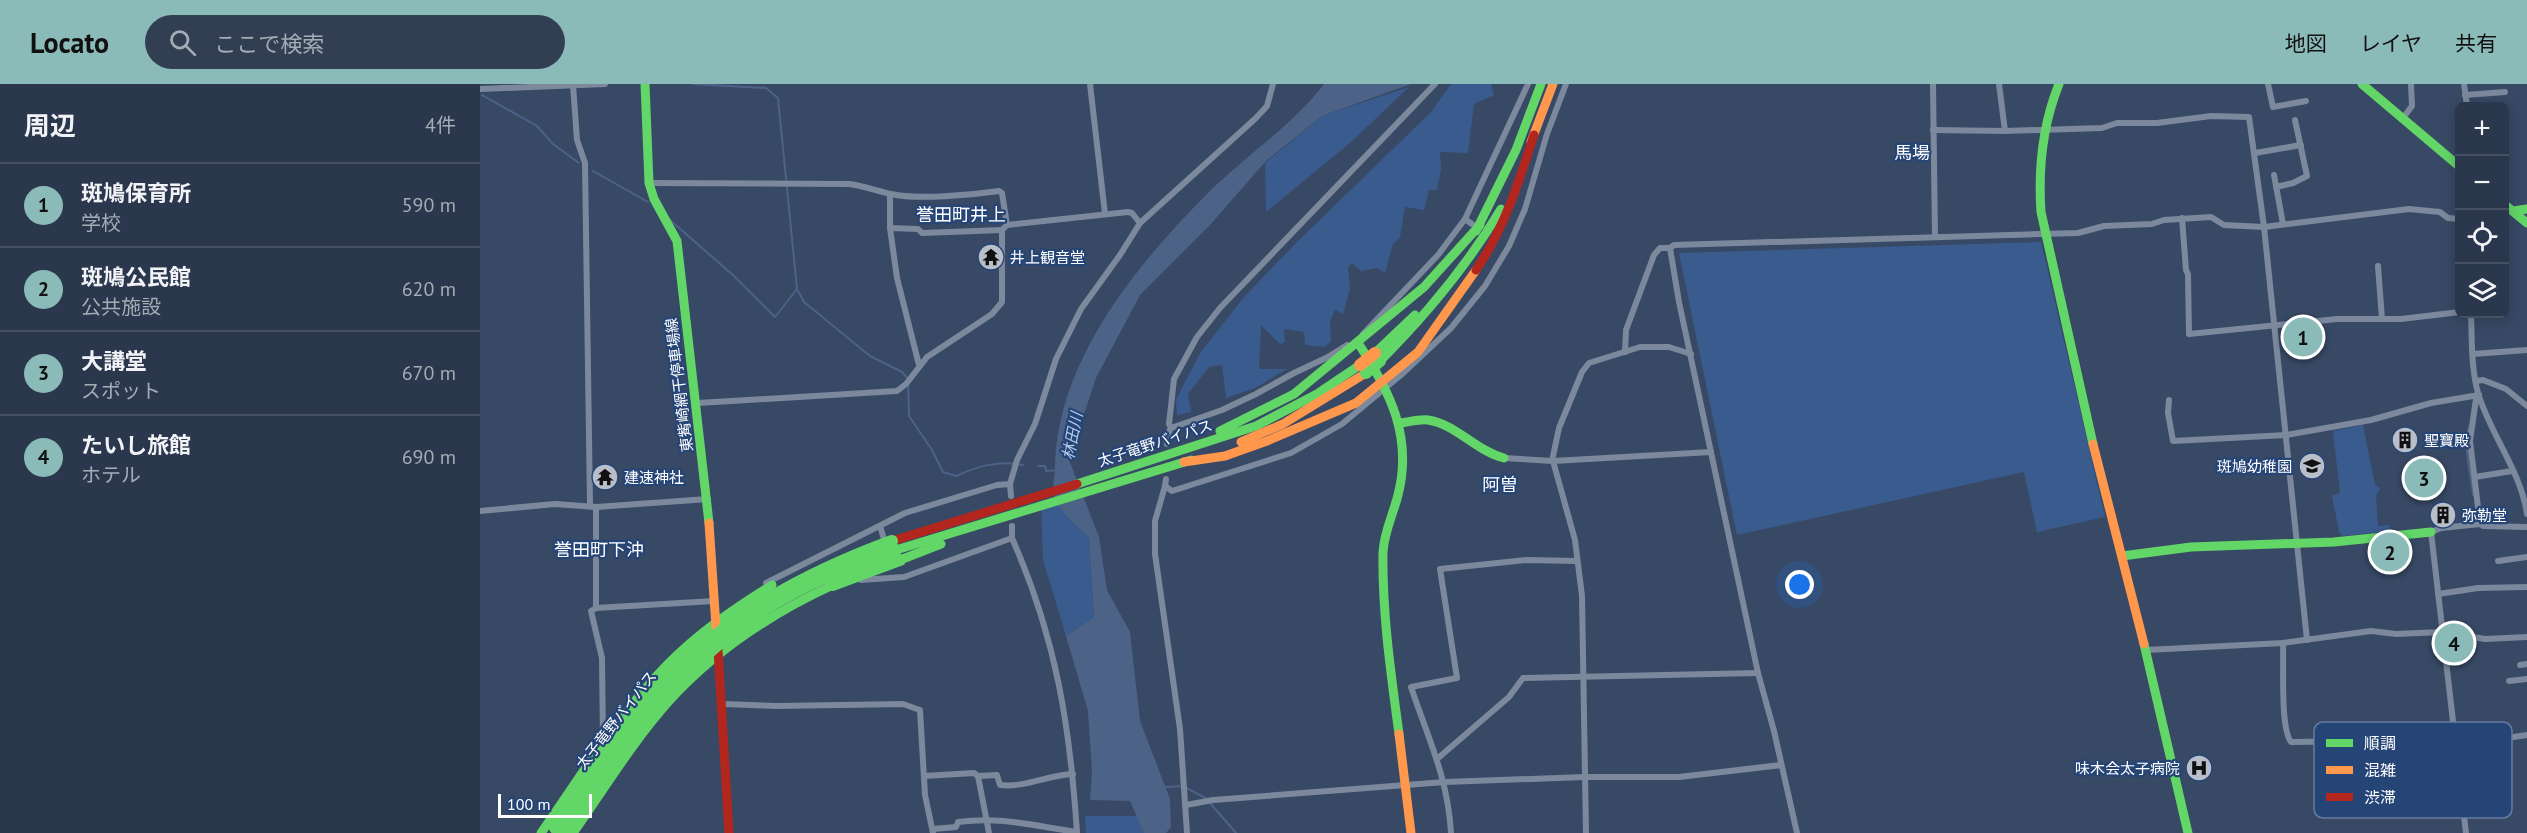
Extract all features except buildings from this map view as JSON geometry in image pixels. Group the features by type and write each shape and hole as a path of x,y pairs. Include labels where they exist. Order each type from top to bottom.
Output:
{"main road":[{"name":"東觜崎網干停車場線","path":"645,84 649,183 654,199 677,241 698,403 708,499 714,601 720,620 718,654 729,833"},
{"name":"太子竜野バイパス","path":"1378,357 1432,298 1460,261 1476,224 1516,150 1541,84"},
{"name":"太子竜野バイパス","path":"1146,468 1184,462 1283,424 1363,369 1433,308 1477,252 1508,197 1542,133 1553,84"},
{"path":"2059,84 2041,145 2039,188 2045,233 2188,833"},
{"path":"2362,84 2455,163"},
{"path":"1184,462 1225,456 1267,441 1356,403 1386,384 1418,352 1489,251 1542,133"},
{"path":"2509,209 2527,209"},
{"path":"2508,210 2527,223"},
{"path":"1146,468 1294,394 1424,287 1476,224"},
{"path":"1358,343 1386,384 1400,423 1403,450 1402,475 1383,538 1383,554 1387,636 1411,833"},
{"name":"太子竜野バイパス","path":"555,828 647,716 686,674 725,638 772,606 816,581 948,523 1032,503 1146,468 1256,426 1363,369"},
{"path":"1400,423 1425,419 1436,422 1491,456 1504,458"},
{"name":"太子竜野バイパス","path":"895,547 1012,521 1032,503"},
{"path":"2122,556 2216,545 2296,544 2431,532"},
{"path":"555,828 602,748 660,672 687,646 720,620 772,585 821,561 895,547"},
{"path":"542,833 555,828 573,833 654,719 678,692 735,640 766,619 797,601 833,585 895,547"},
{"path":"622,721 654,719"},
{"path":"602,748 608,785"}],"street":[{"path":"480,89 605,84"},
{"path":"1090,84 1105,214"},
{"path":"1011,496 1010,484 1016,463 1035,424 1045,388 1069,332 1140,223 1256,118 1267,106 1273,84"},
{"path":"1172,429 1169,424 1174,379 1197,337 1220,308 1435,84"},
{"path":"1167,444 1168,434 1172,429 1222,410 1328,357 1349,343 1358,343 1367,328 1438,255 1465,219 1527,84"},
{"path":"1166,486 1172,491 1291,453 1342,424 1386,384 1429,350 1457,321 1485,286 1509,246 1528,200 1542,133 1566,84"},
{"path":"1933,84 1935,237"},
{"path":"1999,84 2005,131"},
{"path":"2268,84 2273,107 2306,101"},
{"path":"2403,119 2412,106 2411,84"},
{"path":"2464,84 2466,102"},
{"path":"573,85 577,140 585,163 596,608"},
{"path":"2465,95 2505,92"},
{"path":"1933,130 2005,131 2102,128 2121,123 2157,123 2211,116 2246,115 2249,117 2264,227 2307,640"},
{"path":"1512,120 1519,123"},
{"path":"2276,187 2293,183 2307,176 2295,120"},
{"path":"2255,153 2301,145"},
{"path":"2274,175 2283,225"},
{"path":"649,183 849,184 872,187 890,194 917,197 981,194 999,190 1002,192 1005,228 1002,302 992,314 919,365 906,384 897,390 698,403"},
{"path":"890,194 890,228 897,278 919,365"},
{"path":"1625,352 1626,330 1654,255 1660,248 1670,248 1674,244 2078,233 2104,226 2152,224 2211,217 2224,225 2264,227 2409,209 2440,212 2448,218 2455,219"},
{"path":"890,228 918,228 922,233 1005,228 1105,214 1132,213 1140,223"},
{"path":"1465,219 1476,224"},
{"path":"2182,219 2188,274 2189,333 2337,319 2422,318 2455,313"},
{"path":"1501,241 1509,246"},
{"path":"1670,248 1758,673 1797,833"},
{"path":"2378,266 2382,319"},
{"path":"2471,318 2473,354 2479,395 2522,491 2527,514"},
{"path":"1586,833 1582,596 1575,540 1552,461 1559,428 1582,372 1589,363 1653,346 1669,347 1691,354"},
{"path":"2473,354 2527,350"},
{"path":"2476,381 2483,381 2506,389 2527,406"},
{"path":"2169,400 2168,413 2172,441 2286,435 2371,420 2430,403 2479,395"},
{"path":"2479,395 2476,399 2470,441 2480,524"},
{"path":"1504,458 1552,461 1711,452"},
{"path":"2475,477 2512,471"},
{"path":"1166,478 1166,486 1155,521 1155,554 1180,729 1187,833"},
{"path":"720,620 741,599 764,584 905,513 997,485 1010,484"},
{"path":"480,511 555,504 593,506 708,499"},
{"path":"722,704 777,706 903,704 914,706 920,710 925,795 933,831 956,827 958,822 986,819 1033,824 1077,833 1062,689 1041,612 1012,538 1012,521"},
{"path":"2452,722 2431,532 2441,528 2480,524 2482,526 2527,527"},
{"path":"880,526 897,578"},
{"path":"766,619 859,580 897,578 1012,538"},
{"path":"846,544 859,580"},
{"path":"2498,561 2527,557"},
{"path":"1451,833 1449,802 1444,782 1411,687 1457,678 1440,570 1527,560 1577,561"},
{"path":"2438,594 2478,588 2527,587"},
{"path":"602,748 602,658 591,612 596,608 714,601"},
{"path":"2146,650 2283,643 2371,631 2396,634 2442,632 2485,639 2527,637"},
{"path":"2283,643 2287,737 2291,742 2314,742"},
{"path":"1437,759 1509,697 1523,678 1758,673"},
{"path":"2509,681 2527,679"},
{"path":"2512,737 2527,735"},
{"path":"1186,805 1213,800 1444,782 1585,777 1679,777 1781,765"},
{"path":"924,776 974,773 978,776 997,775 1000,785 1009,786 1026,785 1034,780 1072,774"},
{"path":"978,776 989,833"},
{"path":"2464,818 2466,833"}],"shaded area":[{"path":"1451,84 1491,84 1494,95 1474,104 1468,153 1440,152 1441,170 1437,190 1429,190 1424,210 1405,207 1400,237 1393,244 1385,273 1377,268 1361,271 1352,263 1348,267 1350,289 1343,314 1335,310 1330,322 1331,341 1324,347 1305,345 1304,332 1284,329 1285,342 1280,344 1261,325 1259,369 1287,369 1255,388 1226,398 1222,365 1209,367 1188,394 1191,412 1177,415 1176,400 1200,353 1244,297 1295,244 1431,112"},
{"path":"1409,87 1351,142 1266,212 1265,163 1322,116"},
{"path":"2041,242 2105,517 2037,532 2024,472 1737,535 1679,253"},
{"path":"2363,425 2375,485 2380,488 2376,496 2378,526 2389,525 2390,531 2342,536 2339,532 2332,495 2340,493 2333,431"},
{"path":"1054,498 1074,524 1089,538 1094,617 1066,636 1043,560 1041,502"},
{"path":"1085,816 1137,816 1144,833 1086,833"}],"water":[{"name":"林田川","path":"1324,84 1411,84 1322,116 1266,161 1209,226 1140,295 1096,378 1069,460 1099,537 1107,590 1130,632 1140,721 1170,799 1171,827 1166,833 1144,833 1130,801 1090,800 1092,771 1088,711 1066,636 1094,617 1089,538 1064,512 1054,496 1053,485 1060,425 1070,388 1086,351 1106,316 1129,283 1181,221 1208,193 1298,114"}],"waterway":[{"path":"693,84 766,88 778,98 797,289 804,302 870,356 902,372 908,379 909,416 932,450 943,472 956,476 989,465 1006,463 1023,465"},
{"path":"482,95 537,126 553,144 579,163"},
{"path":"593,171 648,202"},
{"path":"670,220 734,276 775,317 797,289"},
{"path":"2470,424 2467,450 2473,495"},
{"path":"1038,466 1045,466 1046,471 1058,470"},
{"path":"1165,787 1183,786 1207,799"},
{"path":"1210,803 1236,833"}],"traffic: fast":[{"path":"645,84 649,183 654,199 677,241 709,523"},
{"path":"1476,231 1516,150 1541,84"},
{"path":"2059,84 2042,147 2041,212 2093,444"},
{"path":"2362,84 2455,163"},
{"path":"2509,208 2527,223"},
{"path":"1380,361 1445,289 1501,209"},
{"path":"2513,211 2527,209"},
{"path":"1220,431 1294,394 1424,287 1480,225"},
{"path":"1375,353 1415,315"},
{"path":"1358,343 1389,397 1396,415 1403,454 1398,495 1383,552 1386,621 1399,734"},
{"path":"1366,373 1380,361"},
{"path":"1077,484 1256,426 1317,394 1360,365"},
{"path":"1400,423 1418,420 1438,422 1484,450 1504,458"},
{"path":"896,550 1191,460"},
{"path":"2122,556 2191,547 2334,542 2431,532"},
{"path":"555,828 646,701 686,660 712,638 768,599 828,567 892,541"},
{"path":"900,560 941,544"},
{"path":"563,833 606,771 652,712 704,657 732,633 795,592 845,569 896,550"},
{"path":"833,585 900,560"},
{"path":"541,833 616,725 649,684 691,642 772,585"},
{"path":"553,818 573,833 644,732 688,682 746,634 788,608 833,585"},
{"path":"2144,644 2188,833"}],"traffic: slow":[{"path":"1531,142 1553,84"},
{"path":"1184,462 1225,456 1267,441 1356,403 1418,352 1476,270"},
{"path":"1360,365 1375,353"},
{"path":"1241,442 1283,424 1366,373"},
{"path":"2093,444 2144,644"},
{"path":"709,523 716,627"},
{"path":"1399,734 1411,833"}],"traffic: jam":[{"path":"1476,270 1503,222 1534,135"},
{"path":"892,541 1077,484"},
{"path":"718,650 729,833"}],"place":[{"name":"井上観音堂","path":"991,257"},
{"name":"斑鳩保育所","path":"2303,337"},
{"name":"聖寶殿","path":"2405,440"},
{"name":"斑鳩幼稚園","path":"2312,466"},
{"name":"建速神社","path":"605,477"},
{"name":"大講堂","path":"2424,478"},
{"name":"弥勒堂","path":"2443,515"},
{"name":"斑鳩公民館","path":"2390,552"},
{"name":"たいし旅館","path":"2454,643"},
{"name":"味木会太子病院","path":"2199,768"}],"district":[{"name":"馬場","path":"1912,152"},
{"name":"誉田町井上","path":"961,214"},
{"name":"阿曽","path":"1500,484"},
{"name":"誉田町下沖","path":"599,549"}]}
